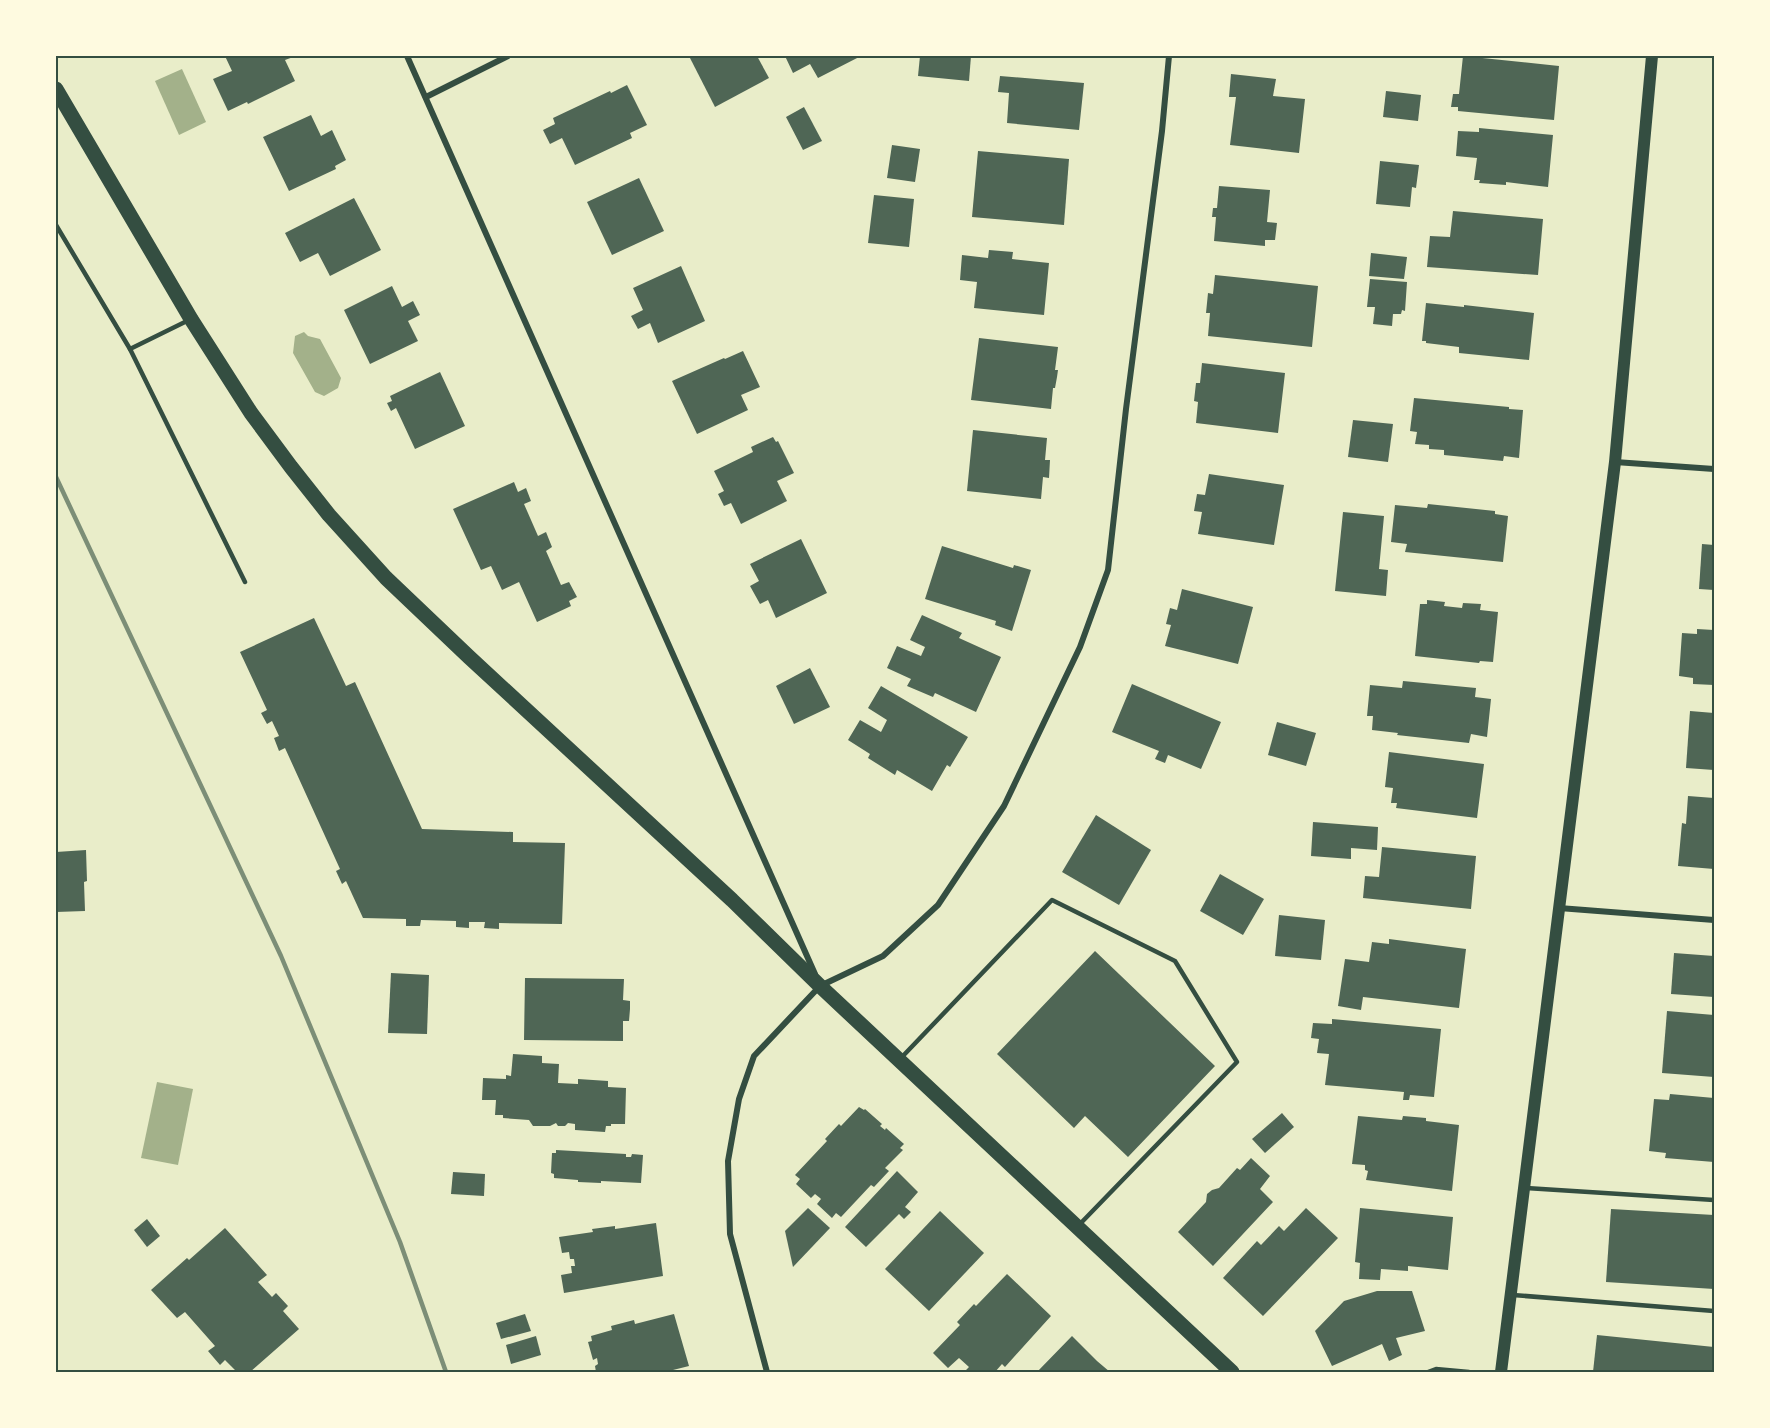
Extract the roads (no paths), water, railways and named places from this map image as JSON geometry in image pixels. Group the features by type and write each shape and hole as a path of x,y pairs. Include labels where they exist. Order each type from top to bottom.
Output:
{"main road":[{"path":"1501,1372 1615,462 1652,56"},
{"path":"56,89 191,319 251,413 329,515 386,578 732,900 820,986 1232,1372"}],"street":[{"path":"407,56 820,986"},
{"path":"426,97 508,56"},
{"path":"767,1372 730,1234 728,1161 739,1099 754,1056 820,986 884,956 938,905 1004,806 1080,647 1108,570 1169,56"},
{"path":"1615,462 1714,469"},
{"path":"1559,909 1714,920"}],"lane":[{"path":"56,225 130,349 245,582"},
{"path":"130,349 191,319"},
{"path":"899,1060 1052,900 1175,961 1237,1062 1077,1226"},
{"path":"1524,1188 1714,1200"},
{"path":"1510,1295 1714,1311"},
{"path":"1428,1372 1436,1369 1469,1372"}],"railway":[{"path":"56,477 281,956 400,1242 446,1372"}]}
